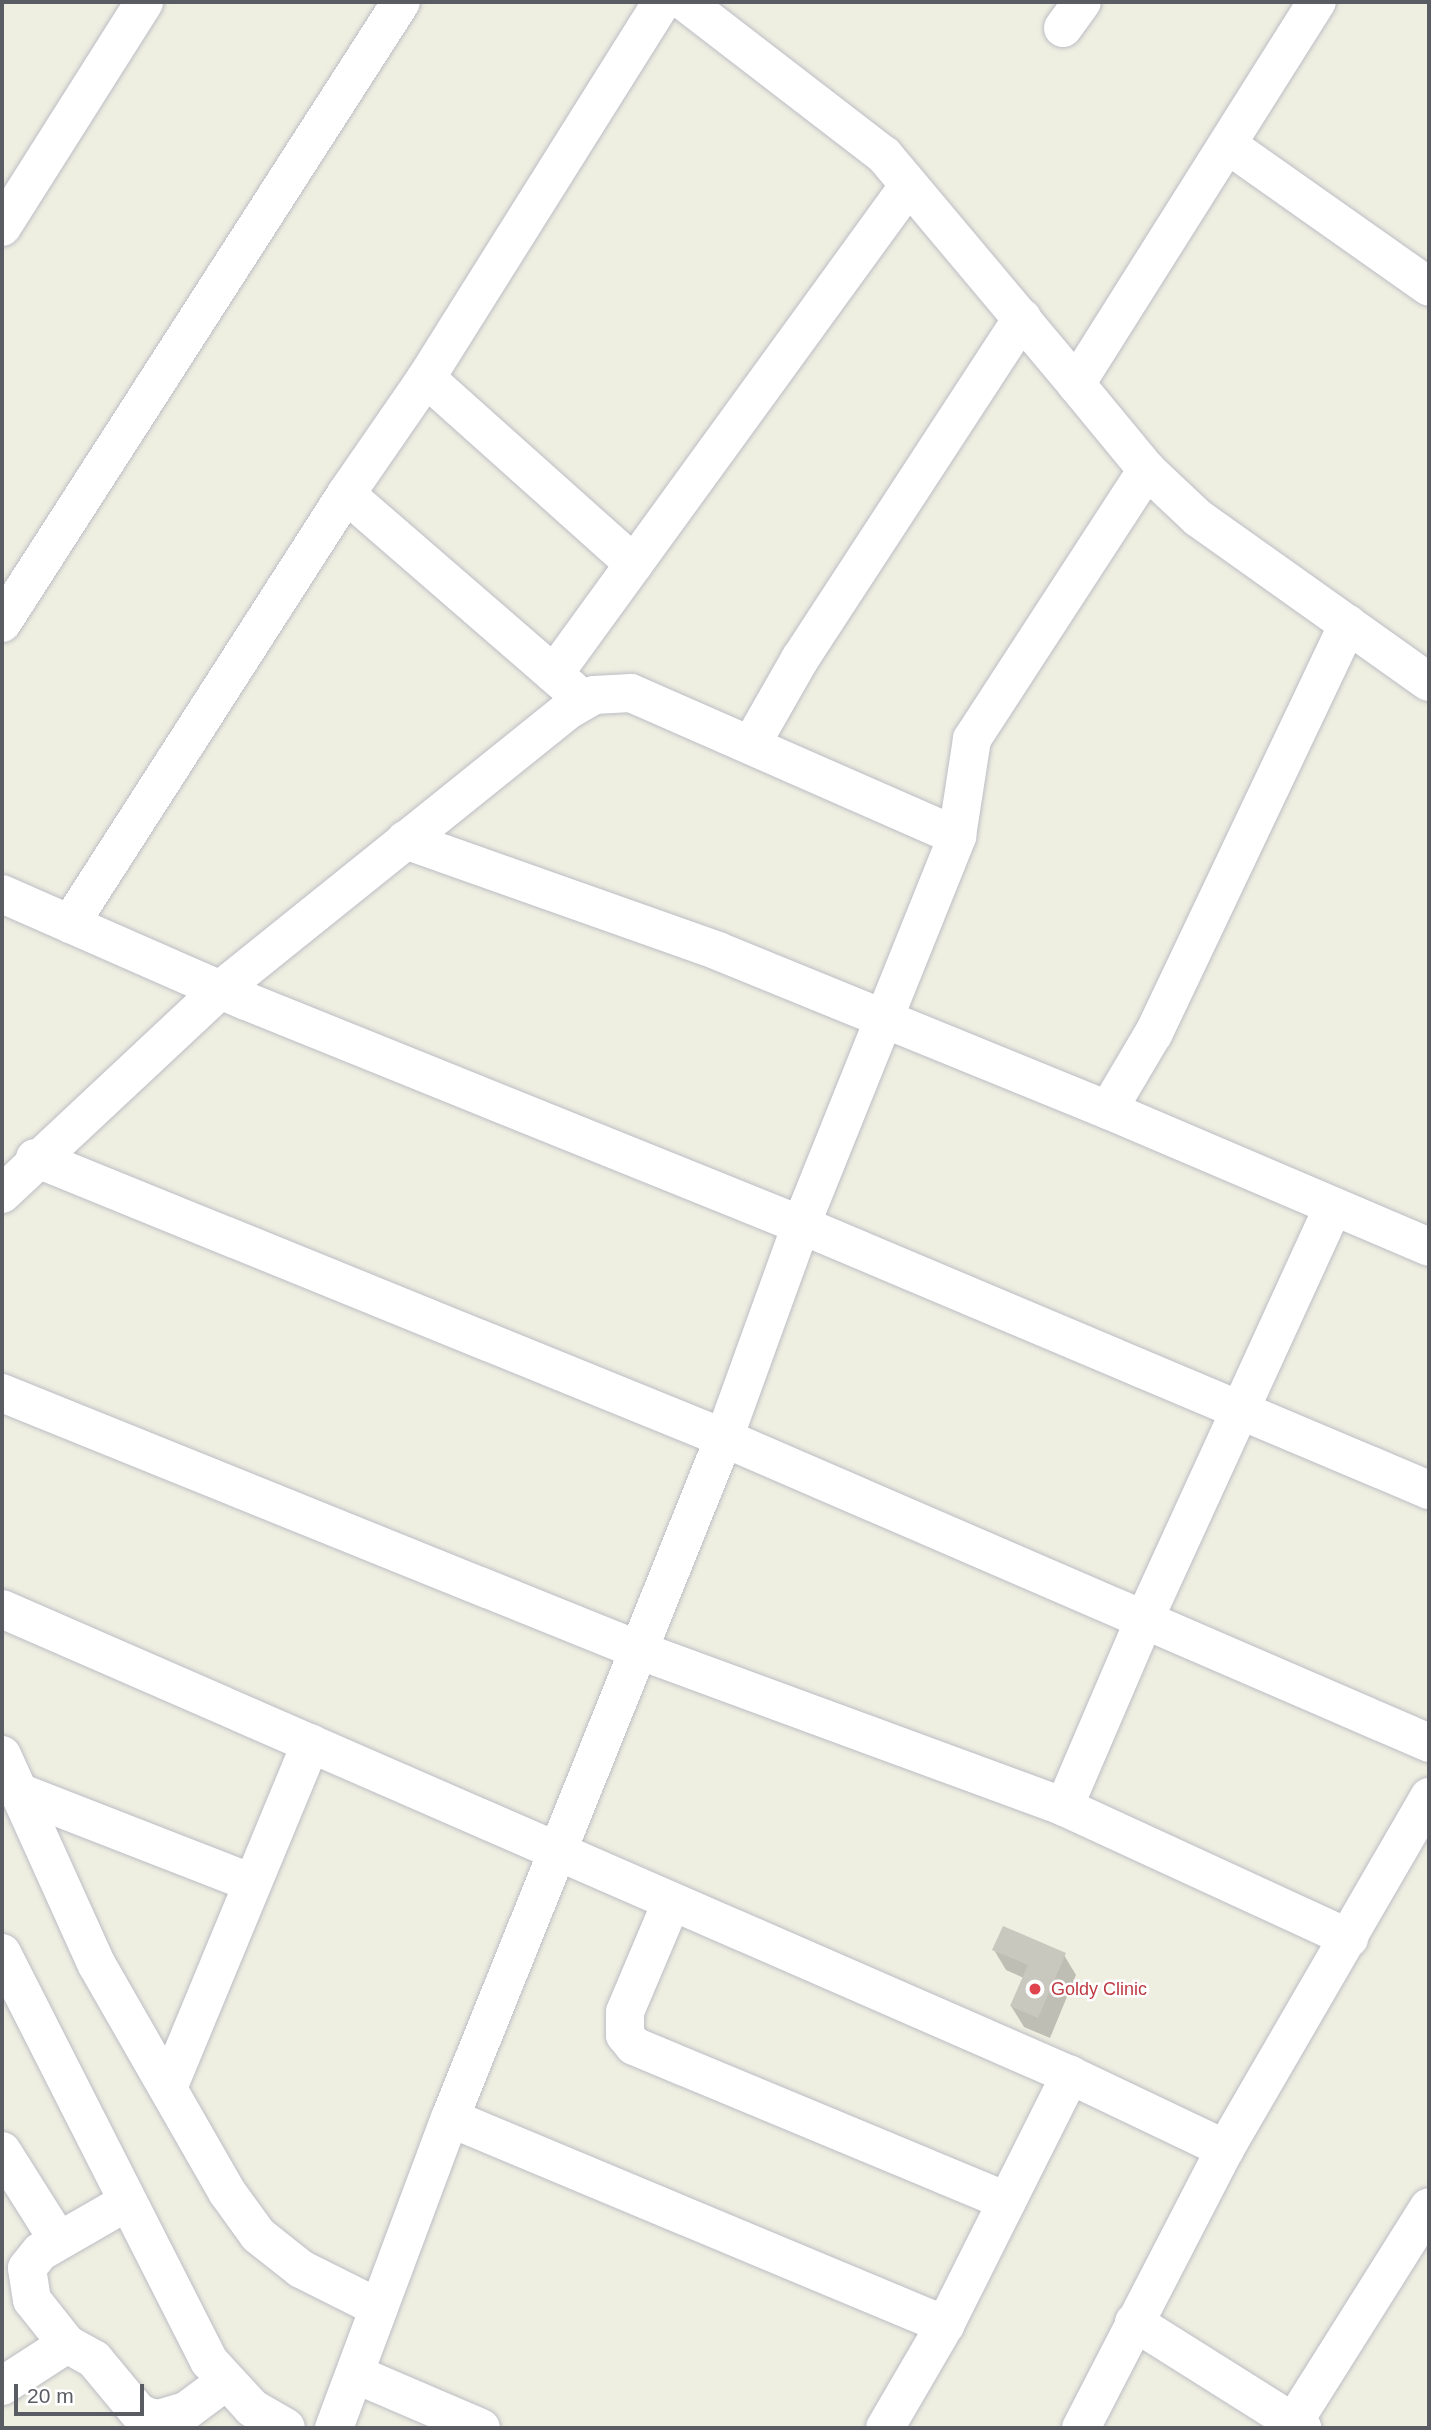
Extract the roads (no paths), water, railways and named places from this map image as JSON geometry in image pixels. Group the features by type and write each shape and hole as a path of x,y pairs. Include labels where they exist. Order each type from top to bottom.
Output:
{"street":[{"path":"2,227 144,2"},
{"path":"2,623 401,2"},
{"path":"70,924 346,494 426,378 663,2"},
{"path":"685,2 884,155 1147,470 1198,518 1429,682"},
{"path":"1076,384 1317,2"},
{"path":"1228,145 1429,287"},
{"path":"554,674 909,185"},
{"path":"752,743 800,659 1022,318"},
{"path":"426,378 634,564"},
{"path":"334,2428 450,2118 724,1438 802,1226 957,836 972,739 1147,470"},
{"path":"346,494 584,701"},
{"path":"1108,1110 1153,1034 1348,624"},
{"path":"2,1194 36,1158 220,990 405,840 584,701 612,692 631,693 752,743 957,836"},
{"path":"405,840 887,1016 1332,1209 1429,1247"},
{"path":"2,894 220,990 802,1226 1429,1490"},
{"path":"36,1158 724,1438 1429,1743"},
{"path":"1064,1807 1144,1620 1332,1209"},
{"path":"2,1393 638,1650 1064,1807 1349,1938"},
{"path":"2,1609 1070,2075 1225,2149"},
{"path":"168,2088 311,1743"},
{"path":"6,1769 252,1883"},
{"path":"6,1769 97,1965 227,2192 258,2235 301,2269 379,2308"},
{"path":"1081,2428 1133,2322 1225,2149 1429,1797"},
{"path":"671,1903 625,2012 625,2035 634,2046 1007,2201"},
{"path":"2,1953 209,2361 225,2382 252,2408 286,2428"},
{"path":"885,2428 945,2325 1070,2075"},
{"path":"450,2118 945,2325"},
{"path":"2,2151 58,2240"},
{"path":"127,2203 58,2240 33,2258 27,2285 32,2300 67,2344 94,2359 138,2412 148,2417 159,2419 186,2411 225,2382"},
{"path":"1133,2322 1298,2426 1429,2207"},
{"path":"2,2386 67,2344"},
{"path":"355,2374 481,2428"}],"place":[{"name":"Goldy Clinic","path":"1035,1989"}]}
